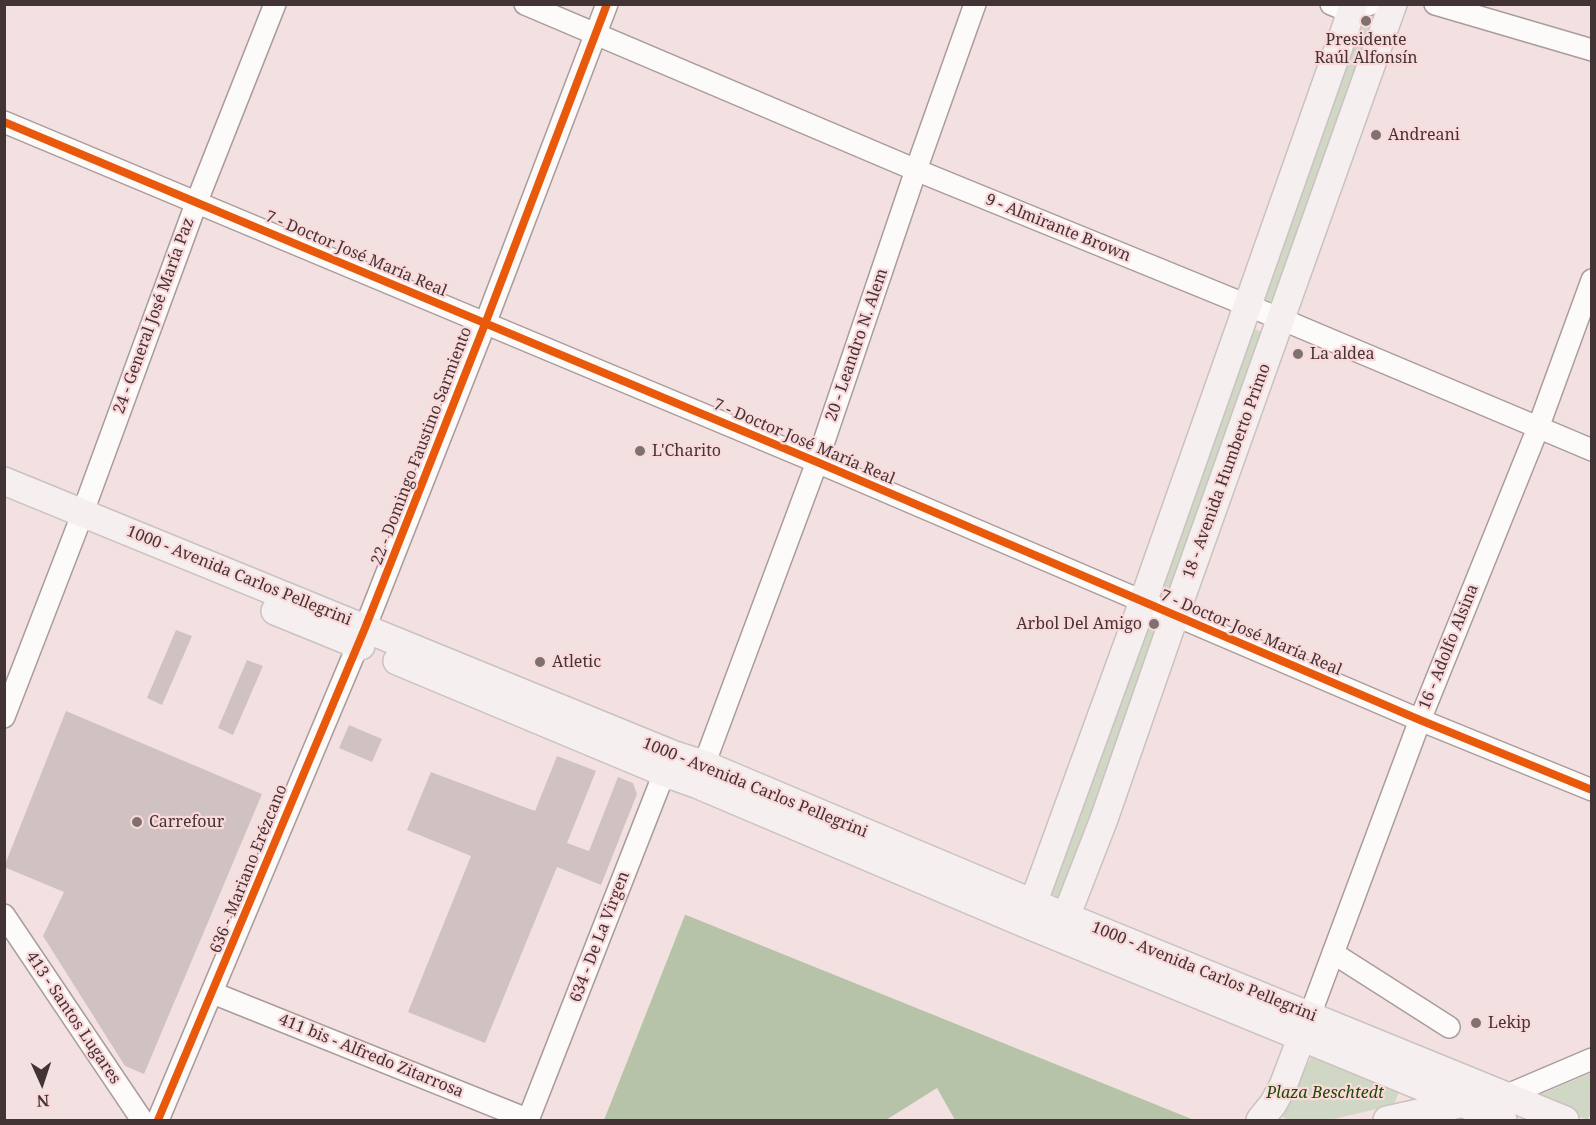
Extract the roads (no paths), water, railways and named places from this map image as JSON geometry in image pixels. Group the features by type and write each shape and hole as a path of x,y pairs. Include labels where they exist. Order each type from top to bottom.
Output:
{"main road":[{"name":"18 - Avenida Humberto Primo","path":"1062,926 1104,819 1394,4"},
{"path":"1029,914 1143,602 1351,6"},
{"name":"1000 - Avenida Carlos Pellegrini","path":"4,481 80,520 668,763 700,774 1029,914 1306,1026 1498,1113"},
{"name":"1000 - Avenida Carlos Pellegrini","path":"4,500 80,520"},
{"path":"1270,1115 1306,1026"},
{"name":"1000 - Avenida Carlos Pellegrini","path":"1306,1026 1460,1104 1498,1113 1565,1120"},
{"path":"1387,1120 1434,1115 1460,1104"}],"street":[{"name":"24 - General José María Paz","path":"4,717 80,520 196,201 275,4"},
{"name":"9 - Almirante Brown","path":"525,4 915,170 1281,319 1592,450"},
{"name":"22 - Domingo Faustino Sarmiento","path":"361,636 484,324 606,4"},
{"name":"20 - Leandro N. Alem","path":"700,774 817,462 915,170 975,4"},
{"path":"1436,4 1592,50"},
{"name":"7 - Doctor José María Real","path":"4,122 817,462 1420,720 1592,790"},
{"name":"16 - Adolfo Alsina","path":"1306,1026 1420,720 1538,428 1592,279"},
{"name":"636 - Mariano Erézcano","path":"158,1120 361,636"},
{"name":"634 - De La Virgen","path":"528,1120 668,763"},
{"name":"413 - Santos Lugares","path":"4,915 142,1120"},
{"path":"1333,953 1449,1027"},
{"name":"411 bis - Alfredo Zitarrosa","path":"213,993 528,1120"},
{"path":"1498,1113 1592,1059"}],"place":[{"name":"Presidente Raúl Alfonsín","path":"1366,21"},
{"name":"Andreani","path":"1376,135"},
{"name":"La aldea","path":"1298,354"},
{"name":"L'Charito","path":"640,451"},
{"name":"Arbol Del Amigo","path":"1154,624"},
{"name":"Atletic","path":"540,662"},
{"name":"Carrefour","path":"137,822"},
{"name":"Lekip","path":"1476,1023"}],"park label":[{"name":"Plaza Beschtedt","path":"1325,1093"}]}
